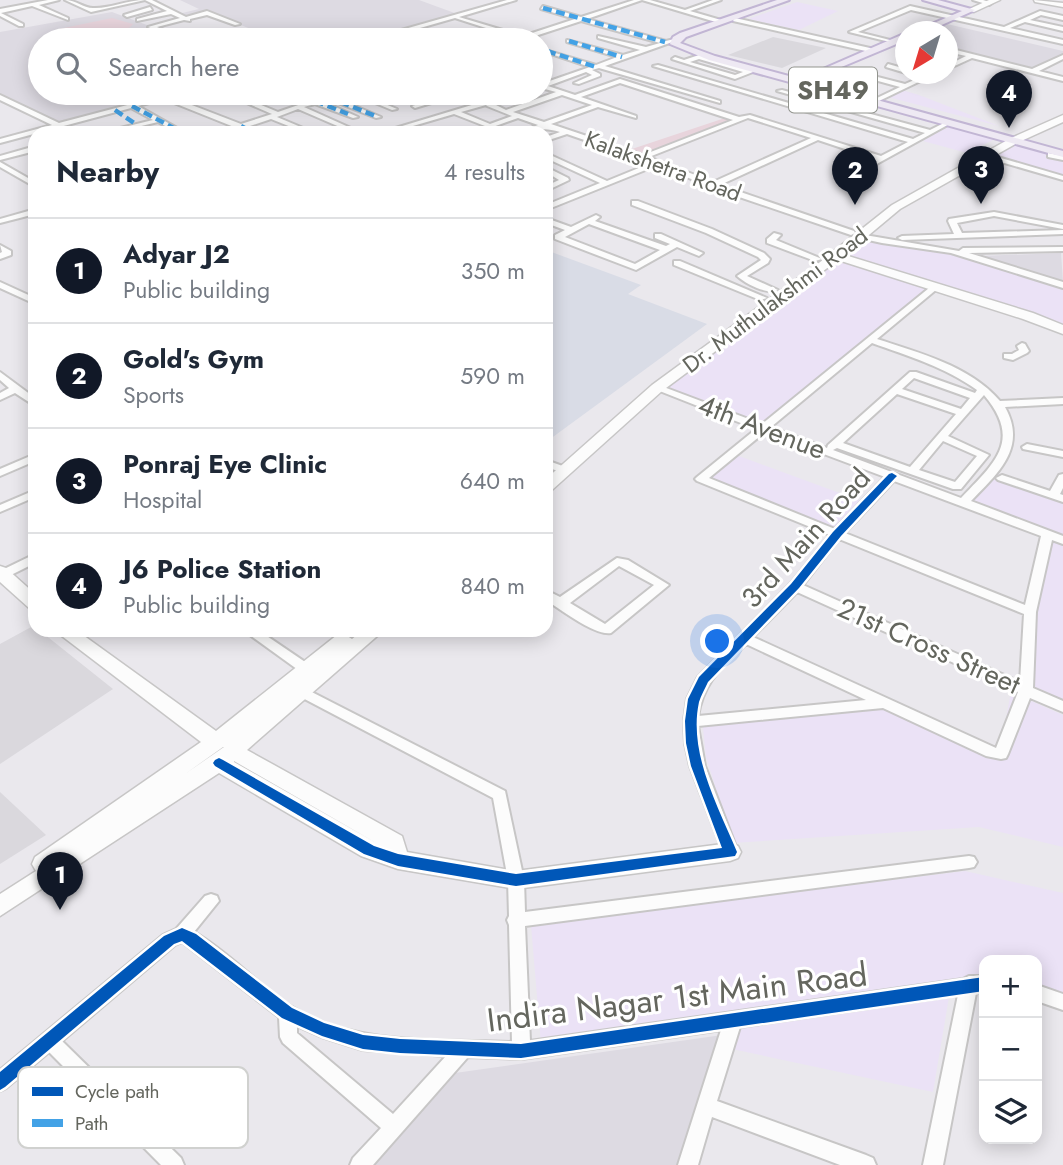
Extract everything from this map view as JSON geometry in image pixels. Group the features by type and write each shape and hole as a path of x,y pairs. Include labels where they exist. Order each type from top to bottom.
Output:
{"main road":[{"path":"685,45 719,21 785,0"},
{"path":"685,45 689,39 735,20 795,0"},
{"path":"927,0 971,10"},
{"path":"1038,0 1063,5"},
{"path":"944,21 992,1"},
{"path":"803,80 895,41"},
{"name":"SH49","path":"685,45 753,71 803,80 1022,138"},
{"name":"SH49","path":"685,45 950,122 1022,138"},
{"path":"1022,138 1063,112"},
{"path":"1022,138 1063,118"},
{"path":"1022,138 1060,154"},
{"name":"Dr. Muthulakshmi Road","path":"553,469 646,384 769,294 827,256 864,237 913,196 1022,138"},
{"name":"Dr. Muthulakshmi Road","path":"864,237 898,195 1022,138"},
{"path":"864,237 858,259 870,266"},
{"path":"827,256 870,266 1063,330"},
{"name":"Dr. Muthulakshmi Road","path":"553,469 827,256"},
{"path":"1,573 28,598"},
{"path":"72,637 218,752 377,843 394,842 398,860 516,880 730,852"},
{"path":"218,752 306,669 349,637"},
{"path":"0,906 43,871 218,752 255,731 366,637"},
{"path":"255,731 258,765"},
{"path":"218,752 258,765 377,843"}],"street":[{"path":"24,0 66,19"},
{"path":"0,13 56,0"},
{"path":"68,0 92,10 150,1 200,24"},
{"path":"108,0 118,8"},
{"path":"118,8 142,0"},
{"path":"413,28 458,18 513,0"},
{"path":"553,29 641,0 719,21"},
{"path":"686,11 718,0"},
{"path":"976,0 992,1"},
{"path":"127,15 159,7"},
{"path":"543,8 665,42 685,45 679,61"},
{"path":"895,38 852,32 911,8 1063,42"},
{"path":"34,13 47,10"},
{"path":"139,20 171,12"},
{"path":"0,13 21,25"},
{"path":"151,28 208,13 237,24"},
{"path":"1006,29 1041,13 1063,18"},
{"path":"8,19 21,16"},
{"path":"458,18 492,28"},
{"path":"735,20 870,50"},
{"path":"1024,20 1063,29"},
{"path":"176,21 190,27"},
{"path":"600,37 645,49"},
{"path":"569,41 622,57"},
{"path":"553,82 665,42"},
{"path":"553,53 718,102"},
{"path":"958,53 1063,79"},
{"path":"958,62 971,56"},
{"path":"1032,72 1063,57"},
{"path":"753,71 735,77 679,61 656,66 913,141"},
{"path":"888,66 895,68"},
{"path":"578,83 598,75 586,71"},
{"path":"862,75 904,86"},
{"path":"553,78 593,90"},
{"path":"765,98 803,80"},
{"path":"575,97 618,81 738,120"},
{"path":"879,99 909,84"},
{"path":"553,89 634,117"},
{"path":"780,91 930,132"},
{"path":"553,96 563,92"},
{"path":"0,97 58,125"},
{"path":"54,126 136,105"},
{"path":"185,105 241,126 303,105"},
{"path":"253,105 297,126"},
{"path":"324,105 355,117"},
{"path":"348,105 378,117"},
{"path":"382,105 394,110"},
{"path":"404,126 473,105"},
{"name":"Kalakshetra Road","path":"489,105 549,126"},
{"path":"506,112 526,105"},
{"path":"543,126 598,105"},
{"path":"132,106 171,126"},
{"path":"298,107 342,126"},
{"path":"115,110 137,125"},
{"path":"453,110 490,126 518,116"},
{"path":"643,157 748,116 881,158"},
{"path":"134,126 160,120"},
{"path":"850,175 950,122"},
{"name":"Kalakshetra Road","path":"553,127 864,237"},
{"path":"553,137 566,132"},
{"path":"0,141 28,133"},
{"path":"712,185 818,138"},
{"path":"0,158 28,151"},
{"path":"987,155 1063,178"},
{"path":"553,158 606,183"},
{"path":"553,205 657,163"},
{"path":"0,164 28,181"},
{"path":"553,173 565,180 553,186"},
{"path":"635,203 709,231 761,255 765,261 741,276 769,294"},
{"path":"0,221 28,214"},
{"path":"959,235 952,221 994,214 1063,230"},
{"path":"666,249 593,219 558,237 635,266 677,244"},
{"path":"553,223 571,230"},
{"path":"864,237 1063,230"},
{"path":"658,236 699,253"},
{"path":"777,236 770,241 827,256"},
{"path":"864,237 952,251 1063,285"},
{"path":"0,247 8,253 0,256"},
{"path":"952,251 1063,249"},
{"path":"677,263 769,294"},
{"path":"0,285 28,298"},
{"path":"934,288 760,428 701,480 1030,612"},
{"path":"872,340 944,366 980,393 1001,404 1063,401"},
{"path":"1007,356 1019,355 1024,351 1022,346"},
{"path":"827,452 911,375 916,374 980,393"},
{"path":"0,375 28,398"},
{"name":"4th Avenue","path":"657,388 1063,540"},
{"path":"0,397 15,390"},
{"path":"894,390 962,413"},
{"path":"911,472 980,393"},
{"path":"963,503 1003,458 1011,433 1001,404"},
{"path":"836,444 957,486 984,456 979,451 942,437"},
{"path":"1027,447 1063,454"},
{"path":"0,472 28,460"},
{"name":"3rd Main Road","path":"730,852 695,757 690,733 695,692 703,680 795,586 837,534 892,476"},
{"path":"1002,478 1058,498 1063,477"},
{"path":"0,509 28,496"},
{"path":"746,638 883,703 991,752 1001,754 1026,690 1030,612 1047,534"},
{"path":"1,573 28,561"},
{"path":"553,598 561,603 606,630 663,585 624,563 617,562 561,603"},
{"name":"21st Cross Street","path":"795,586 1063,707"},
{"path":"259,637 306,669"},
{"path":"300,691 498,792 516,880 521,1051"},
{"path":"691,722 883,703"},
{"path":"516,920 969,862"},
{"path":"0,1082 170,940 182,934 211,901"},
{"name":"Indira Nagar 1st Main Road","path":"182,934 191,938 287,1013 322,1029 363,1042 464,1049 521,1051 977,984"},
{"path":"933,1165 977,984"},
{"path":"1042,995 1063,1002"},
{"path":"287,1013 289,1037 395,1128"},
{"path":"688,1165 733,1021"},
{"path":"49,1040 76,1067"},
{"path":"360,1165 464,1049"},
{"path":"707,1106 866,1165"},
{"path":"157,1148 174,1165"}],"shaded area":[{"path":"180,0 419,0 460,15 410,28 249,28 208,13 187,18 178,14 199,9"},
{"path":"797,2 838,11 799,30 748,19"},
{"path":"112,12 155,28 28,28 28,105 122,105 58,122 0,95 0,32"},
{"path":"112,18 133,24 128,28 64,28"},
{"path":"958,27 1063,51 1063,54 1031,70 958,51"},
{"path":"773,37 826,48 782,68 728,55"},
{"path":"902,90 919,95 999,126 888,97"},
{"path":"728,117 734,118 641,155 629,150"},
{"path":"950,125 993,136 995,139 967,153 923,141"},
{"path":"1018,142 1063,155 1063,178 993,156"},
{"path":"862,236 952,251 1063,285 1063,330 934,288 760,428 657,388"},
{"path":"553,253 641,285 628,294 707,324 553,437"},
{"path":"1061,253 1063,282 979,256"},
{"path":"731,453 867,503 837,534 701,479"},
{"path":"992,471 1063,499 1063,540 963,503"},
{"path":"1049,537 1063,543 1063,705 1018,685"},
{"path":"28,629 28,637 48,637 113,689 0,764 0,644"},
{"path":"1011,692 1063,715 1063,847 979,827 733,843 706,757 702,719 885,706 999,756"},
{"path":"0,792 46,835 0,864"},
{"path":"965,871 1063,893 1063,1007 1042,999 1042,955 979,955 979,981 953,979 541,1044 531,925"},
{"path":"951,985 933,1092 732,1049 740,1022"},
{"path":"722,1035 679,1165 374,1165 455,1073"}],"marked path":[{"path":"543,8 665,42"},
{"path":"569,41 622,57"},
{"path":"553,53 596,67"},
{"path":"325,105 348,114"},
{"path":"348,105 378,117"},
{"path":"132,106 170,126"},
{"path":"115,110 137,125"}],"cycle path":[{"path":"219,763 369,850 398,860 516,880 730,852 697,766 691,721 694,699 703,680 795,586 837,534 892,476"},
{"path":"0,1082 169,940 182,934 191,938 287,1013 322,1029 363,1042 400,1046 521,1051 979,985"}],"place":[{"name":"J6 Police Station","path":"1009,128"},
{"name":"Ponraj Eye Clinic","path":"981,204"},
{"name":"Gold's Gym","path":"855,205"},
{"name":"Adyar J2","path":"60,910"}]}
